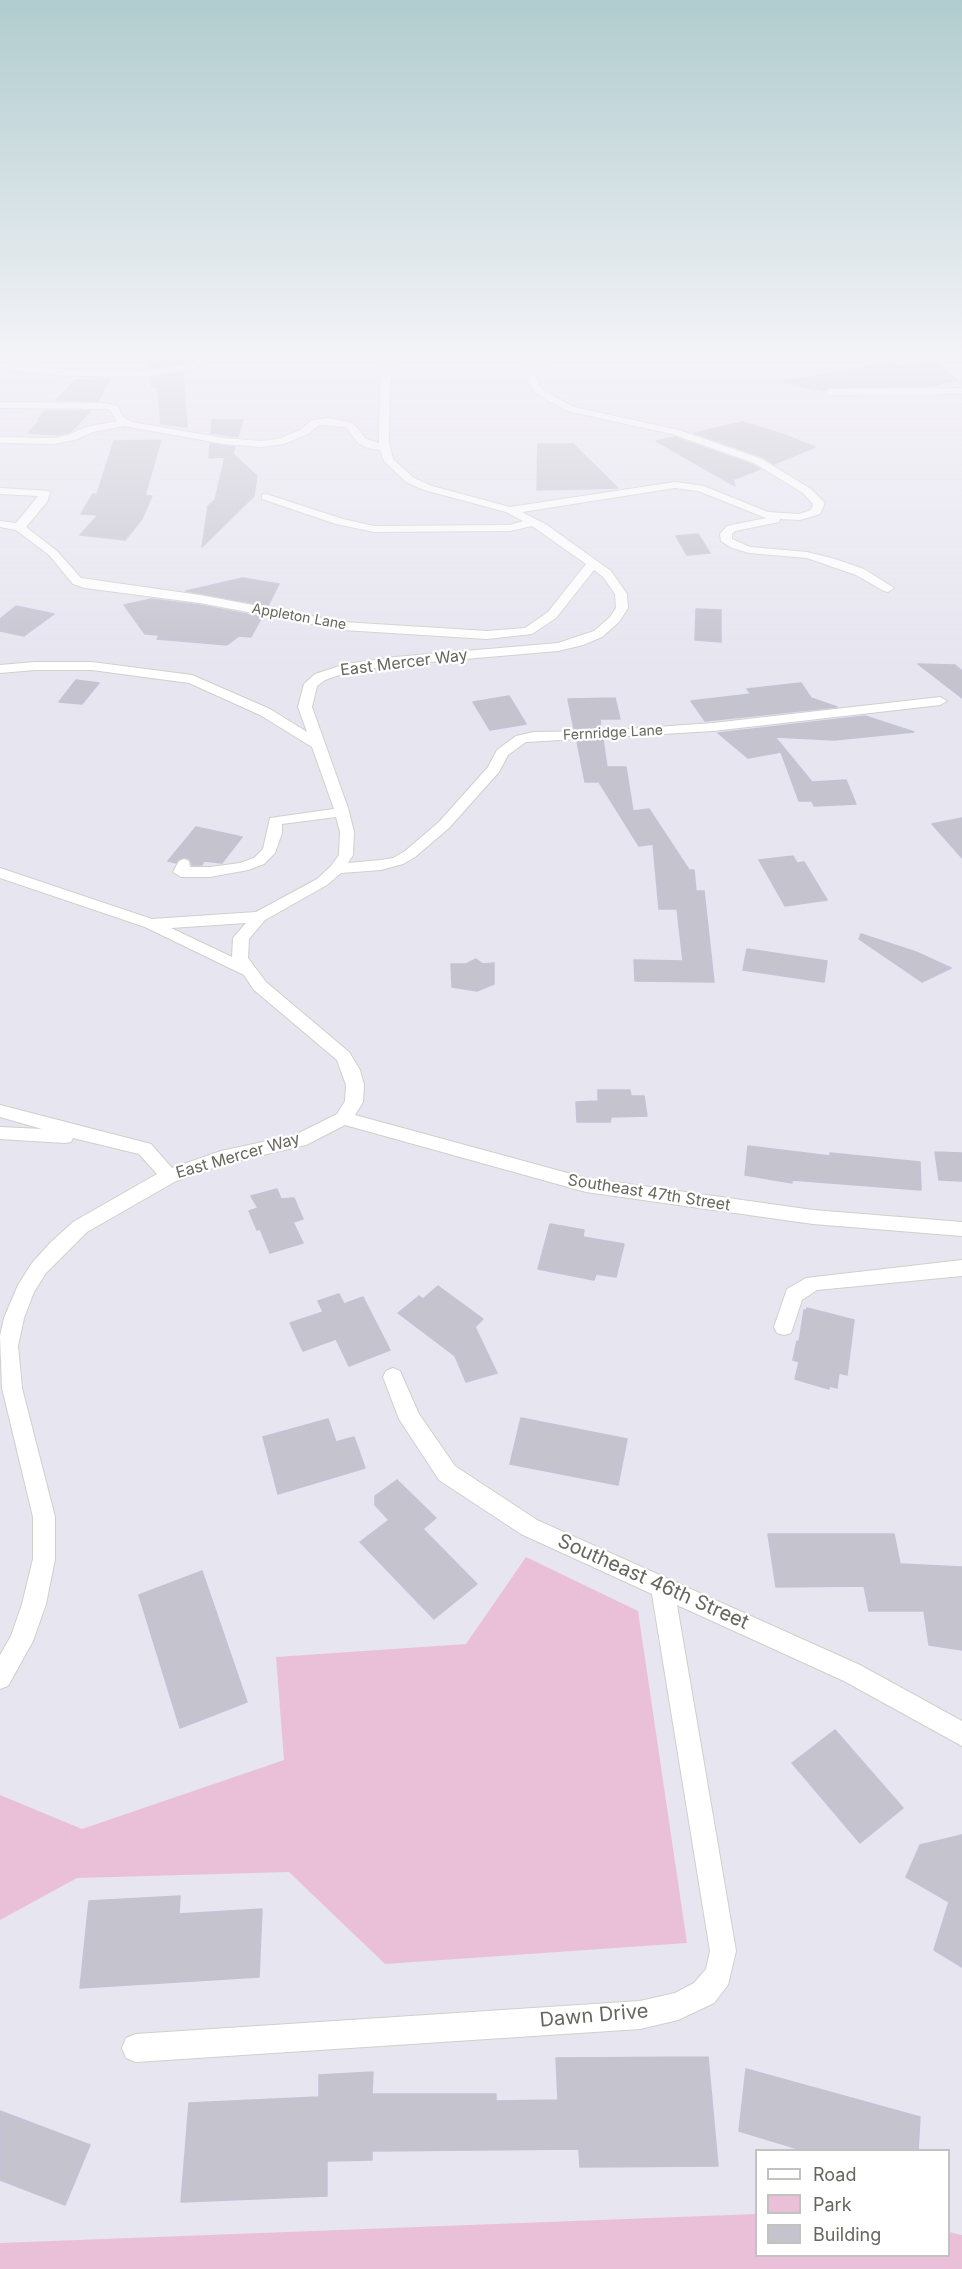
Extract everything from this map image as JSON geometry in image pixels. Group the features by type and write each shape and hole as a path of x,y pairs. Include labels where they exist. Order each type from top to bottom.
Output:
{"street":[{"name":"East Mercer Way","path":"337,869 346,855 347,832 305,707 311,684 333,671 395,661 558,647 579,642 598,634 615,620 622,608 621,594 607,574 533,522 510,510 454,496 410,480 390,462"},
{"path":"510,510 675,485 700,488 766,515 800,517 816,512 819,503 807,490 760,462"},
{"path":"0,491 45,493 41,502 19,527"},
{"path":"266,497 340,522 374,530 510,528 533,522"},
{"path":"786,517 731,528 726,534 727,541 748,550 807,555 831,561 860,572 888,588"},
{"name":"Appleton Lane","path":"0,524 19,527 52,553 77,581 83,583 200,599 343,626 412,632 487,635 528,631 552,615 593,564"},
{"path":"0,669 35,666 92,666 192,679 265,712 317,744"},
{"name":"Fernridge Lane","path":"337,869 381,865 398,861 410,854 444,825 494,769 502,753 521,739 534,736 600,735 713,727 940,701"},
{"path":"184,864 181,872 210,872 243,867 259,861 270,850 275,833 275,821 342,812"},
{"path":"337,869 322,882 259,917 241,938 240,958 260,986 343,1056 351,1070 355,1085 354,1102 343,1118"},
{"path":"0,873 151,924 250,972"},
{"path":"151,924 259,917"},
{"path":"0,1111 145,1149 169,1176"},
{"name":"East Mercer Way","path":"2,1671 21,1641 34,1604 44,1560 43,1508 12,1388 8,1346 14,1318 25,1290 39,1268 80,1227 169,1176 221,1158 300,1140 343,1118"},
{"name":"Southeast 47th Street","path":"343,1118 586,1185 813,1217 962,1229"},
{"path":"0,1133 100,1139"},
{"path":"784,1327 794,1295 801,1288 813,1283 962,1268"},
{"name":"Southeast 46th Street","path":"393,1377 410,1419 447,1473 529,1527 852,1673 962,1734"},
{"name":"Dawn Drive","path":"136,2048 640,2015 678,2006 704,1993 718,1975 723,1952 663,1586"}],"green space":[{"path":"526,1557 638,1611 687,1943 385,1964 289,1872 77,1878 0,1920 0,1795 82,1829 284,1760 276,1657 466,1644"},
{"path":"755,2214 755,2257 950,2257 950,2232 962,2235 962,2269 0,2269 0,2243"}],"building":[{"path":"107,462 155,462 145,495 152,496 142,519 125,540 80,535 98,515 81,514 93,494 97,494"},
{"path":"224,462 242,462 257,476 254,496 202,547 208,506 215,500"},
{"path":"538,462 591,462 618,488 537,490"},
{"path":"693,462 744,462 760,469 735,479 732,477 735,486"},
{"path":"698,534 710,553 687,555 676,536"},
{"path":"243,578 279,584 268,606 186,591"},
{"path":"151,599 200,605 262,617 251,637 239,636 227,645 157,639 159,635 145,634 124,605"},
{"path":"16,606 54,614 24,636 0,631 0,619"},
{"path":"696,609 721,610 721,642 695,640"},
{"path":"918,664 955,665 962,671 962,698"},
{"path":"76,680 99,683 82,704 59,702"},
{"path":"801,683 811,698 837,707 705,721 691,701 751,694 747,689"},
{"path":"509,696 526,724 490,730 473,702"},
{"path":"615,698 620,719 600,719 601,729 574,729 568,699"},
{"path":"865,716 914,732 834,740 775,737 812,782 846,780 856,804 814,806 812,801 799,801 781,752 748,758 718,733"},
{"path":"603,740 607,767 626,767 633,811 649,809 689,870 694,870 696,891 704,891 714,982 635,981 634,960 683,961 677,909 659,909 653,844 639,846 599,782 585,782 577,741"},
{"path":"962,818 962,858 932,824"},
{"path":"196,827 242,837 222,863 204,861 202,865 192,865 190,859 185,857 176,863 168,861"},
{"path":"793,856 797,863 804,862 827,900 785,906 759,860"},
{"path":"861,934 916,952 951,968 922,982 859,939"},
{"path":"747,949 827,961 824,982 743,970"},
{"path":"476,959 483,964 494,963 494,984 477,991 452,987 451,964 466,964"},
{"path":"598,1090 630,1090 631,1096 644,1096 647,1116 611,1117 610,1122 577,1122 576,1102 598,1101"},
{"path":"748,1146 830,1156 830,1153 920,1162 921,1190 792,1180 792,1183 745,1175"},
{"path":"935,1152 962,1153 962,1181 939,1180"},
{"path":"277,1189 281,1199 294,1198 303,1219 293,1222 303,1243 270,1253 249,1211 258,1208 251,1196"},
{"path":"550,1224 584,1230 583,1237 624,1244 616,1277 596,1274 594,1280 538,1269"},
{"path":"438,1286 483,1319 475,1327 497,1373 466,1382 455,1356 398,1313 419,1296 423,1299"},
{"path":"339,1294 344,1304 363,1297 390,1350 349,1366 336,1339 303,1351 290,1323 323,1312 318,1301"},
{"path":"807,1308 854,1320 847,1375 839,1373 837,1388 829,1386 829,1389 795,1379 799,1362 793,1360 797,1341 799,1342 804,1310 806,1311"},
{"path":"521,1418 627,1439 618,1485 510,1464"},
{"path":"328,1419 336,1442 354,1437 365,1468 278,1494 263,1437"},
{"path":"397,1480 436,1518 423,1529 477,1584 434,1619 360,1542 389,1520 375,1505 375,1496"},
{"path":"768,1534 894,1534 900,1564 962,1567 962,1650 929,1645 924,1611 869,1611 864,1586 776,1587"},
{"path":"202,1571 247,1702 180,1728 139,1595"},
{"path":"835,1730 903,1808 860,1843 792,1763"},
{"path":"962,1835 962,1967 934,1950 949,1902 906,1877 920,1845"},
{"path":"180,1896 179,1914 262,1909 259,1977 80,1988 89,1901"},
{"path":"708,2057 718,2166 580,2167 579,2149 372,2151 372,2160 327,2161 327,2196 181,2202 189,2103 319,2097 319,2075 373,2072 372,2094 496,2094 496,2101 558,2100 556,2058"},
{"path":"746,2069 920,2117 918,2149 798,2149 739,2131"},
{"path":"0,2111 90,2145 65,2205 0,2180"}]}
